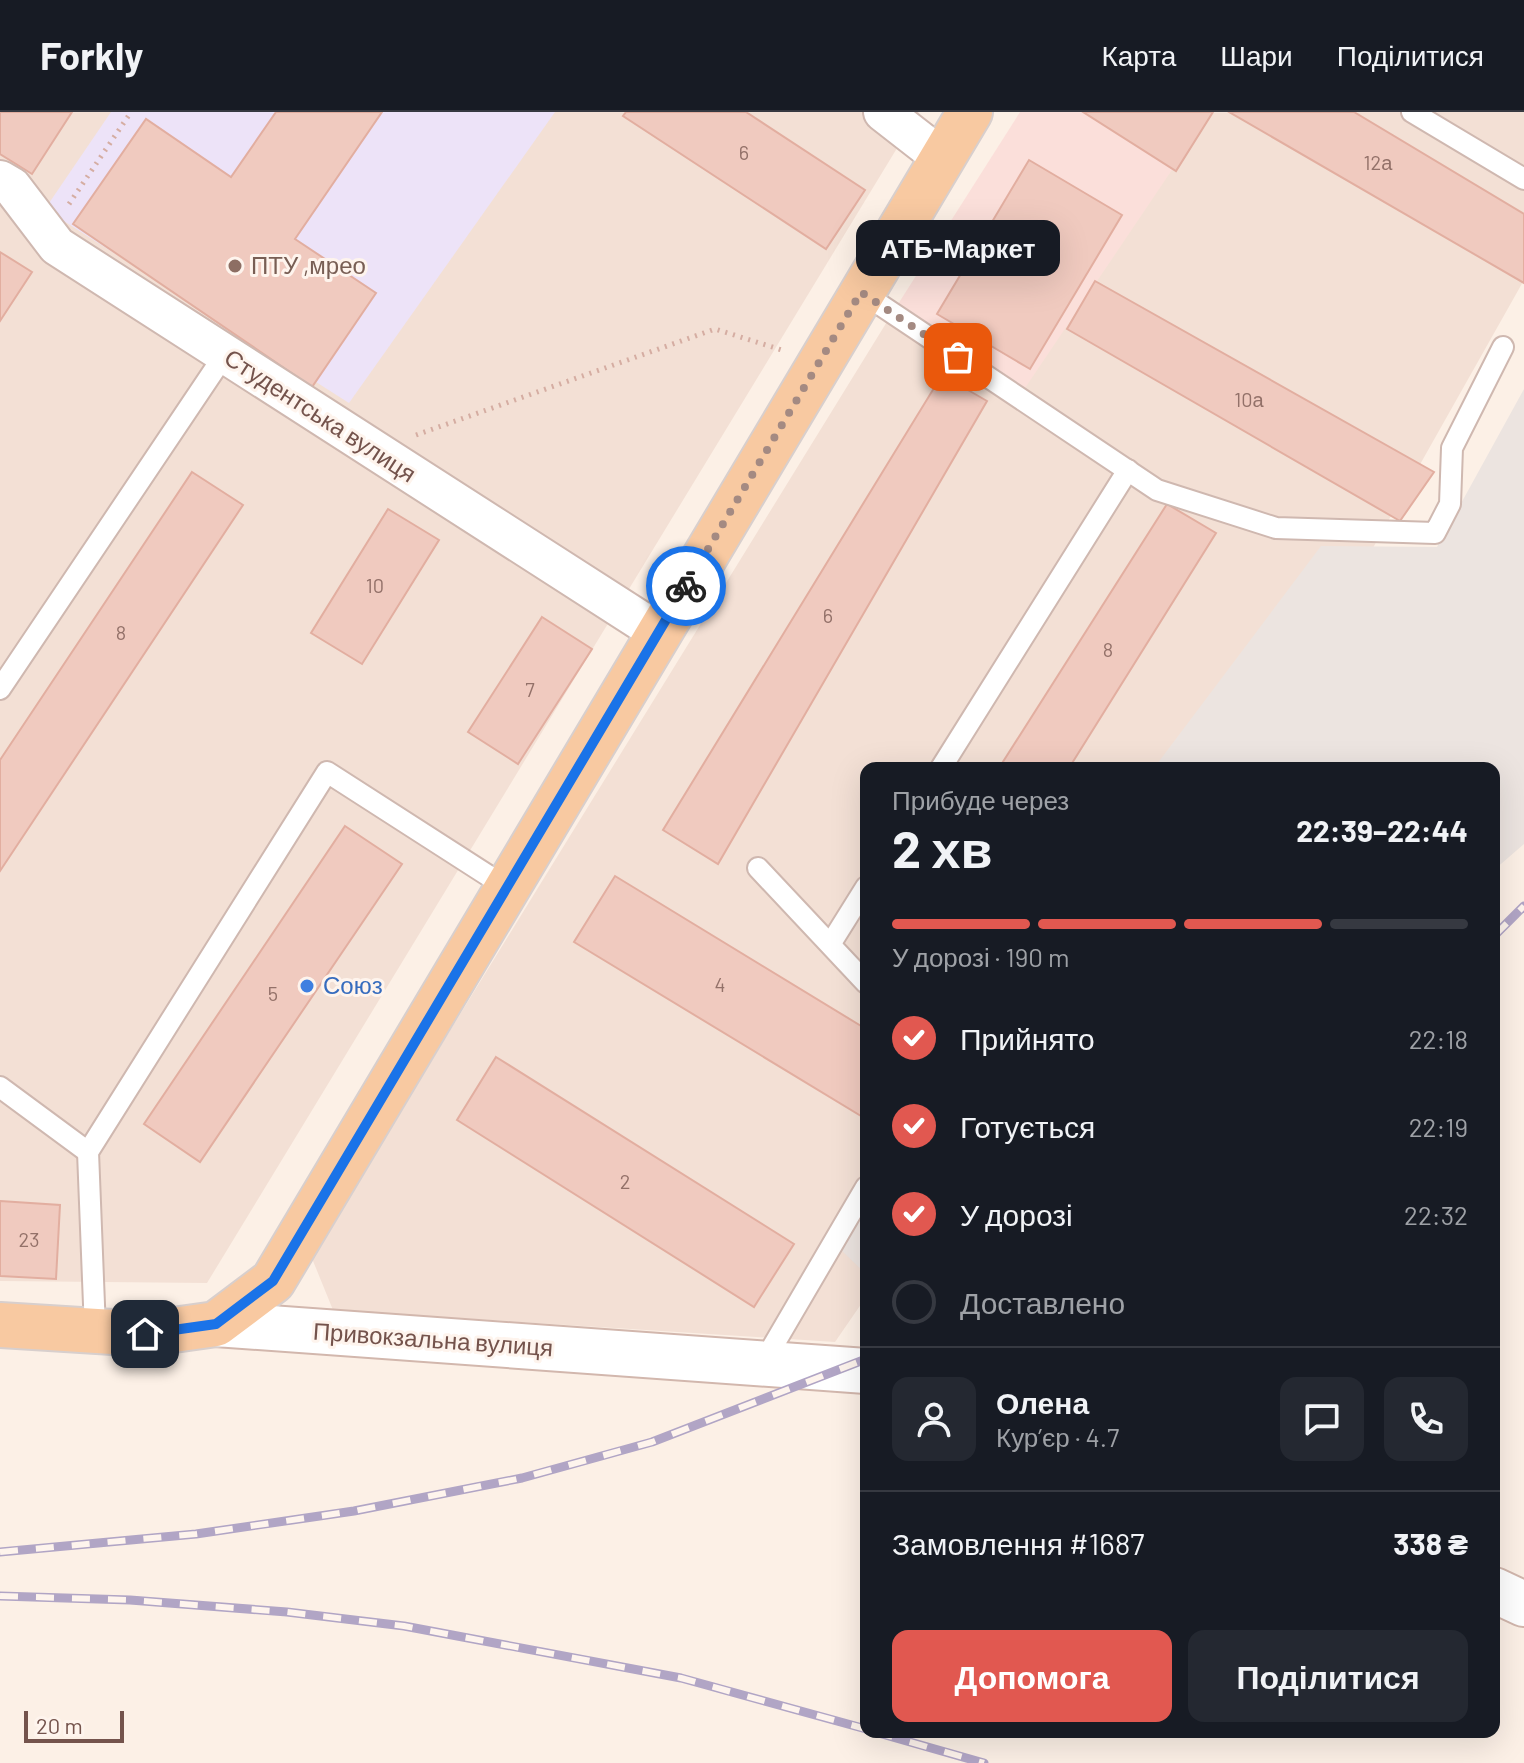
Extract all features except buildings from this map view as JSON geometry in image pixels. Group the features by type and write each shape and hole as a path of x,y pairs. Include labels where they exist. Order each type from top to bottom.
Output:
{"main road":[{"path":"216,1324 273,1281 970,112"},
{"name":"Привокзальна вулиця","path":"0,1325 145,1334 216,1324 860,1371"},
{"path":"1500,1593 1524,1604"}],"street":[{"path":"883,112 942,158"},
{"name":"Студентська вулиця","path":"0,180 12,187 57,246 658,632"}],"lane":[{"path":"1412,112 1524,179"},
{"path":"861,292 1157,490 1276,528 1435,533 1450,504 1452,448 1503,347"},
{"path":"0,689 225,354"},
{"path":"945,762 1128,470"},
{"path":"95,1330 88,1152 327,772 506,887"},
{"path":"758,868 860,976"},
{"path":"831,943 860,897"},
{"path":"0,1087 88,1152"},
{"path":"763,1363 860,1197"}],"path":[{"path":"49,235 131,112"},
{"path":"374,450 715,329 819,361"}],"shaded area":[{"path":"0,112 919,112 207,1283 0,1281"},
{"path":"111,112 555,112 349,403 45,209"},
{"path":"1020,112 1211,112 1021,394 893,312"},
{"path":"1211,112 1524,112 1524,280 1312,656 1238,762 860,762 860,1306 835,1342 333,1310 311,1256 893,312"},
{"path":"1524,389 1524,844 1500,865 1500,762 1159,762 1321,546 1437,547"},
{"path":"860,1219 860,1268 842,1251"}],"railway":[{"path":"1500,930 1524,906"},
{"path":"0,1552 196,1534 354,1511 522,1478 652,1442 860,1361"},
{"path":"0,1596 130,1600 287,1612 404,1626 681,1678 860,1727"},
{"path":"896,1738 984,1763"}],"way so far":[{"path":"686,586 861,292 958,357"}],"place":[{"name":"ПТУ ,мрео","path":"235,266"},
{"name":"АТБ-Маркет","path":"958,357"},
{"name":"Союз","path":"307,986"}],"route":[{"path":"145,1334 216,1324 273,1281 686,586"}]}
